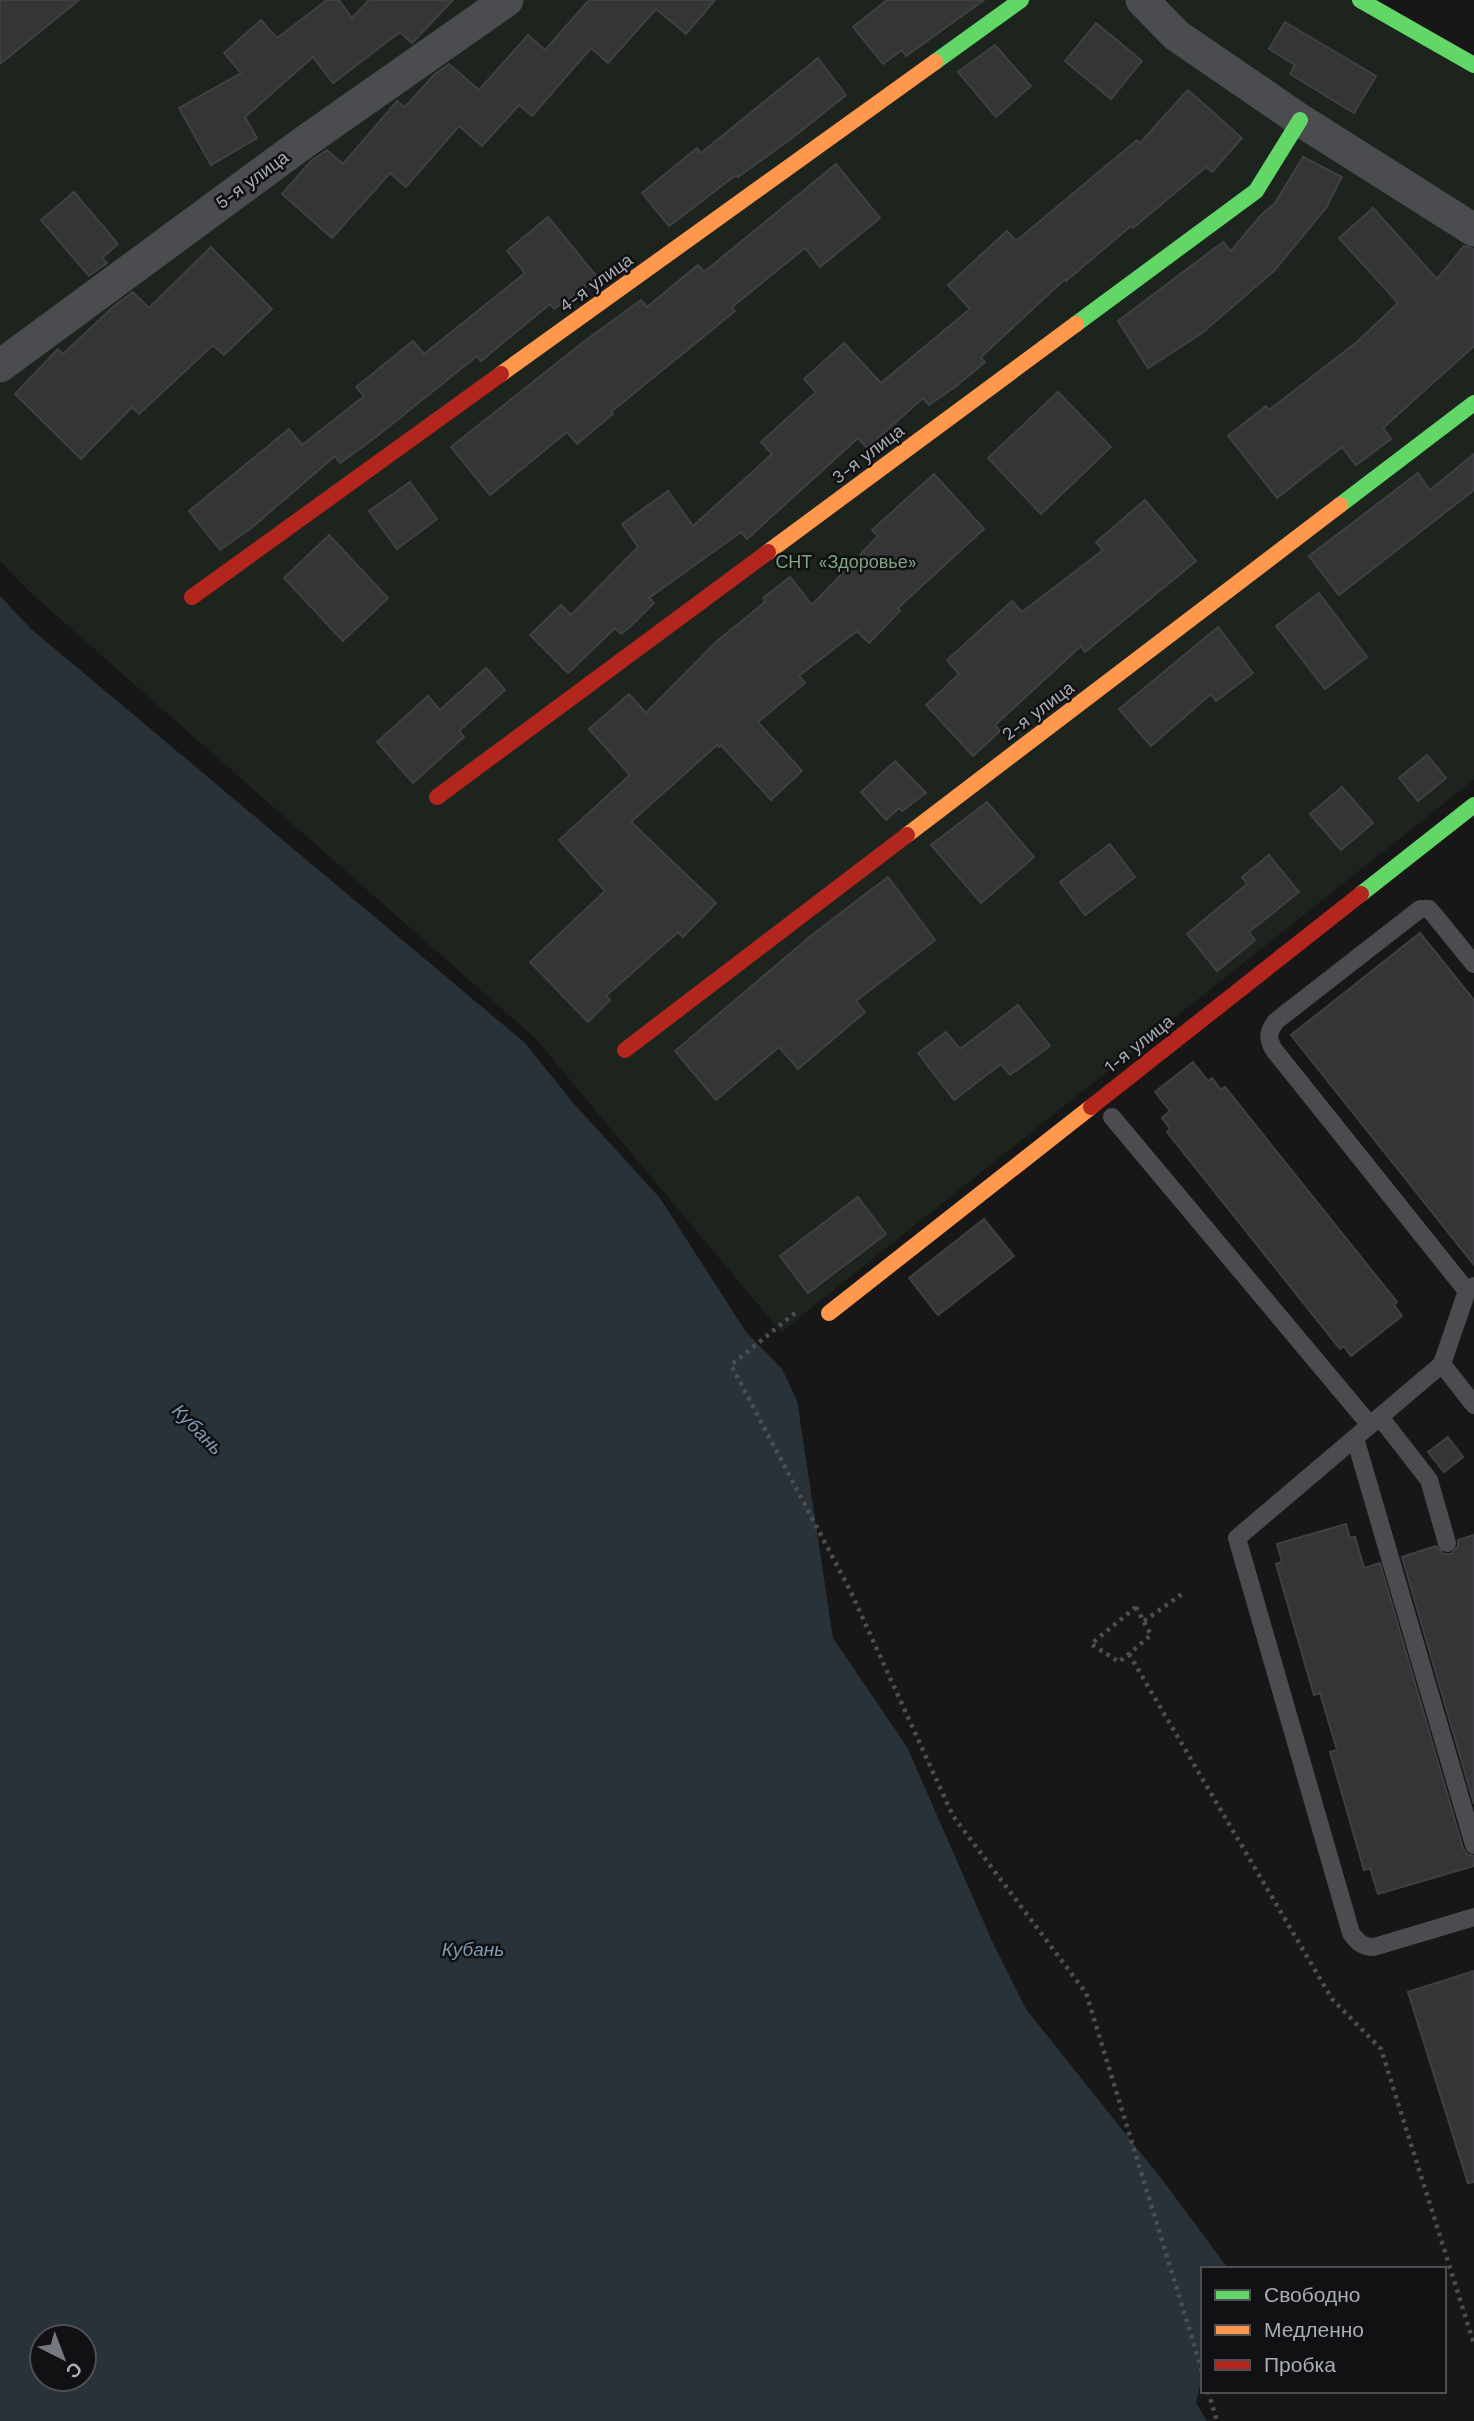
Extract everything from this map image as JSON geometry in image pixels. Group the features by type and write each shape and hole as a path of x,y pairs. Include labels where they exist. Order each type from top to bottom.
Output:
{"street":[{"name":"5-я улица","path":"0,366 303,143 507,0"},
{"name":"4-я улица","path":"192,597 1021,0"},
{"path":"1142,0 1176,35 1300,120 1474,230"},
{"path":"1360,0 1474,65"},
{"name":"3-я улица","path":"437,797 1256,191 1300,120"},
{"name":"2-я улица","path":"625,1050 1474,403"},
{"name":"1-я улица","path":"828,1313 1474,805"}],"lane":[{"path":"1474,964 1429,909 1420,909 1276,1021 1270,1029 1268,1039 1274,1049 1470,1289 1442,1364 1237,1538 1356,1941 1365,1947 1374,1947 1474,1917"},
{"path":"1112,1117 1429,1480 1447,1543"},
{"path":"1442,1364 1474,1405"},
{"path":"1355,1437 1474,1845"}],"path":[{"path":"796,1312 731,1365 849,1588 953,1816 1086,1993 1201,2367"},
{"path":"1144,1621 1182,1594"},
{"path":"1136,1606 1151,1635 1129,1654 1119,1662 1091,1644 1136,1606"},
{"path":"1129,1654 1332,1999 1381,2049 1474,2344"},
{"path":"1209,2393 1217,2421"}],"green space":[{"name":"СНТ «Здоровье»","path":"0,0 1360,0 1474,65 1474,779 781,1332 535,1038 33,595 0,561"}],"water":[{"name":"Кубань","path":"0,596 30,628 525,1043 575,1105 660,1198 746,1332 782,1369 797,1400 833,1638 907,1747 993,1943 1026,2009 1167,2186 1227,2267 1201,2267 1201,2381 1196,2403 1207,2421 0,2421"}],"building":[{"path":"0,0 79,0 0,64"},
{"path":"327,0 339,0 352,18 369,0 453,0 412,43 400,32 333,83 313,57 245,117 257,138 211,165 179,108 241,73 224,53 261,20 277,38"},
{"path":"589,0 715,0 686,34 656,9 608,63 591,48 532,116 519,105 482,146 459,126 406,187 390,173 332,238 282,194 311,161 327,150 343,164 397,101 405,107 435,74 449,64 479,90 528,35 545,50"},
{"path":"887,0 984,0 906,56 902,50 883,64 853,27"},
{"path":"1285,22 1376,76 1354,113 1290,74 1295,65 1269,49"},
{"path":"1096,23 1142,61 1111,99 1065,61"},
{"path":"995,45 1031,86 996,117 958,72"},
{"path":"818,58 846,95 792,138 738,177 736,175 669,226 642,193 697,148 701,153"},
{"path":"1188,90 1242,138 1212,172 1206,167 1133,228 1131,226 1066,281 1065,279 981,357 985,362 955,387 929,405 923,398 867,448 858,438 747,539 741,532 649,598 654,603 630,627 621,634 615,628 568,673 530,635 561,605 571,615 638,547 622,524 668,491 693,526 772,454 761,442 816,392 804,379 844,343 881,383 970,309 948,285 1007,231 1016,241 1137,140 1140,143"},
{"path":"1303,157 1342,177 1326,208 1274,271 1202,333 1148,368 1118,321 1223,242 1231,251 1261,215 1275,203"},
{"path":"836,164 880,218 820,267 805,248 732,307 735,311 611,412 613,414 577,444 567,432 490,495 451,447 641,300 647,307 698,265 704,272"},
{"path":"74,192 118,244 102,258 107,263 89,276 41,220"},
{"path":"1373,208 1437,279 1464,246 1474,249 1474,346 1383,428 1391,439 1356,465 1342,447 1277,498 1228,436 1266,406 1269,410 1357,342 1398,303 1339,238"},
{"path":"548,217 598,278 554,309 550,304 481,361 477,356 340,463 335,456 250,529 220,550 189,511 289,429 302,445 364,396 356,387 413,341 424,354 525,273 507,251"},
{"path":"211,247 272,309 224,355 213,345 139,414 132,407 81,459 15,394 58,349 63,354 114,306 133,292 149,308"},
{"path":"1058,392 1111,447 1041,514 988,458"},
{"path":"1474,454 1474,490 1339,595 1309,556 1418,473 1430,490"},
{"path":"934,474 984,529 898,608 900,611 869,643 857,631 799,676 805,683 758,722 802,771 771,800 721,745 717,745 631,822 716,903 683,937 678,932 606,996 610,1000 588,1022 530,962 605,891 559,840 630,775 589,729 629,694 646,713 716,642 765,602 763,598 790,577 812,605 878,536 872,530"},
{"path":"410,482 437,519 397,549 369,511"},
{"path":"1145,500 1196,561 1085,652 1081,646 995,725 1000,731 973,756 926,705 959,674 947,660 1012,601 1022,612 1103,550 1096,542"},
{"path":"329,535 388,598 343,641 284,578"},
{"path":"1319,593 1367,657 1325,689 1276,626"},
{"path":"1218,627 1253,673 1216,701 1211,694 1151,746 1119,709"},
{"path":"486,668 505,690 459,731 464,737 413,783 377,742 428,696 440,710"},
{"path":"1427,755 1446,778 1418,801 1399,778"},
{"path":"895,761 926,793 902,811 899,808 886,820 861,792"},
{"path":"1342,787 1373,823 1341,850 1310,814"},
{"path":"987,802 1034,857 981,903 931,845"},
{"path":"1110,844 1135,877 1085,915 1060,882"},
{"path":"1269,855 1299,892 1249,932 1255,940 1217,971 1187,934 1247,884 1242,877"},
{"path":"888,877 935,940 856,1001 865,1012 798,1069 779,1047 716,1100 675,1051 812,935"},
{"path":"1420,933 1474,1000 1474,1265 1291,1035"},
{"path":"1018,1005 1050,1046 1010,1075 1001,1064 954,1100 918,1053 946,1032 960,1049"},
{"path":"1193,1062 1208,1081 1212,1078 1221,1090 1225,1087 1397,1302 1394,1305 1402,1316 1351,1356 1344,1346 1340,1349 1167,1132 1170,1129 1162,1118 1170,1111 1155,1092"},
{"path":"858,1197 886,1234 808,1293 780,1256"},
{"path":"984,1219 1014,1256 938,1315 909,1278"},
{"path":"1448,1437 1463,1457 1444,1472 1428,1452"},
{"path":"1346,1524 1350,1538 1355,1537 1364,1568 1380,1563 1463,1848 1467,1854 1474,1856 1474,1866 1378,1894 1370,1868 1364,1870 1330,1752 1337,1750 1320,1693 1314,1695 1276,1564 1282,1562 1277,1544"},
{"path":"1474,1535 1474,1804 1402,1557 1436,1546 1444,1554 1451,1554 1458,1546 1458,1540"},
{"path":"1474,1971 1474,2182 1468,2183 1408,1992"}],"traffic: fast":[{"path":"935,62 1021,0"},
{"path":"1360,0 1474,65"},
{"path":"1076,324 1256,191 1300,120"},
{"path":"1340,505 1474,403"},
{"path":"1361,894 1474,805"}],"traffic: slow":[{"path":"501,374 935,62"},
{"path":"768,552 1076,324"},
{"path":"907,835 1340,505"},
{"path":"829,1313 1091,1107"}],"traffic: jam":[{"path":"192,597 501,374"},
{"path":"437,797 768,552"},
{"path":"625,1050 907,835"},
{"path":"1091,1107 1361,894"}]}
